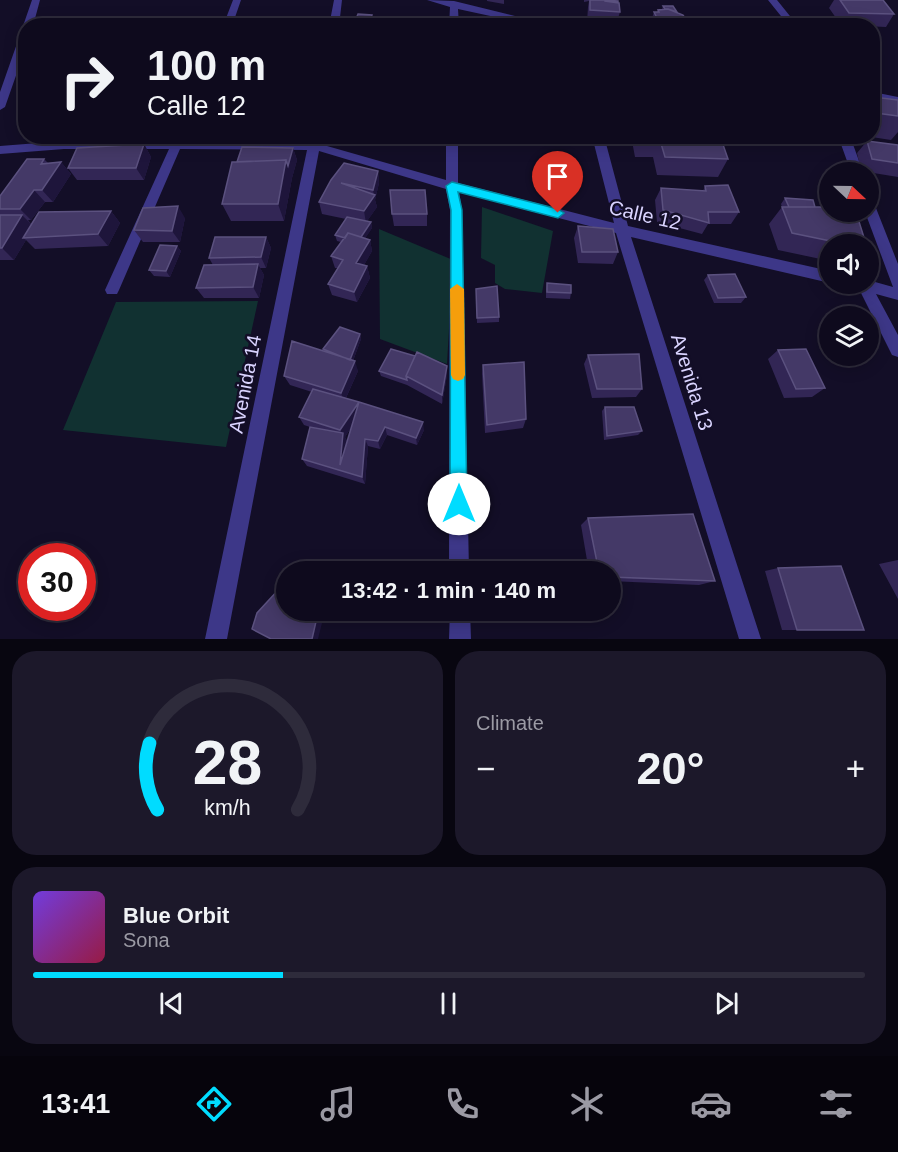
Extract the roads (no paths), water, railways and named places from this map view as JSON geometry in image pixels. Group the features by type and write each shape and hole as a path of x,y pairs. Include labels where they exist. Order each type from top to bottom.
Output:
{"street":[{"path":"30,18 36,0"},
{"path":"230,18 237,0"},
{"path":"335,18 338,0"},
{"path":"431,0 477,5 523,18"},
{"path":"772,0 787,18"},
{"path":"454,4 454,18"},
{"path":"0,107 18,55"},
{"path":"880,96 898,100"},
{"name":"Calle 12","path":"0,150 93,144"},
{"path":"112,290 178,144"},
{"name":"Avenida 14","path":"216,639 314,144"},
{"name":"Calle 12","path":"324,144 452,186 622,230 819,275"},
{"path":"452,144 452,186 456,210 459,561"},
{"name":"Avenida 13","path":"600,144 622,230 750,639"},
{"path":"847,144 853,162"},
{"path":"875,222 898,282"},
{"path":"879,289 898,294"},
{"path":"867,294 898,350"},
{"path":"460,621 460,639"}]}
